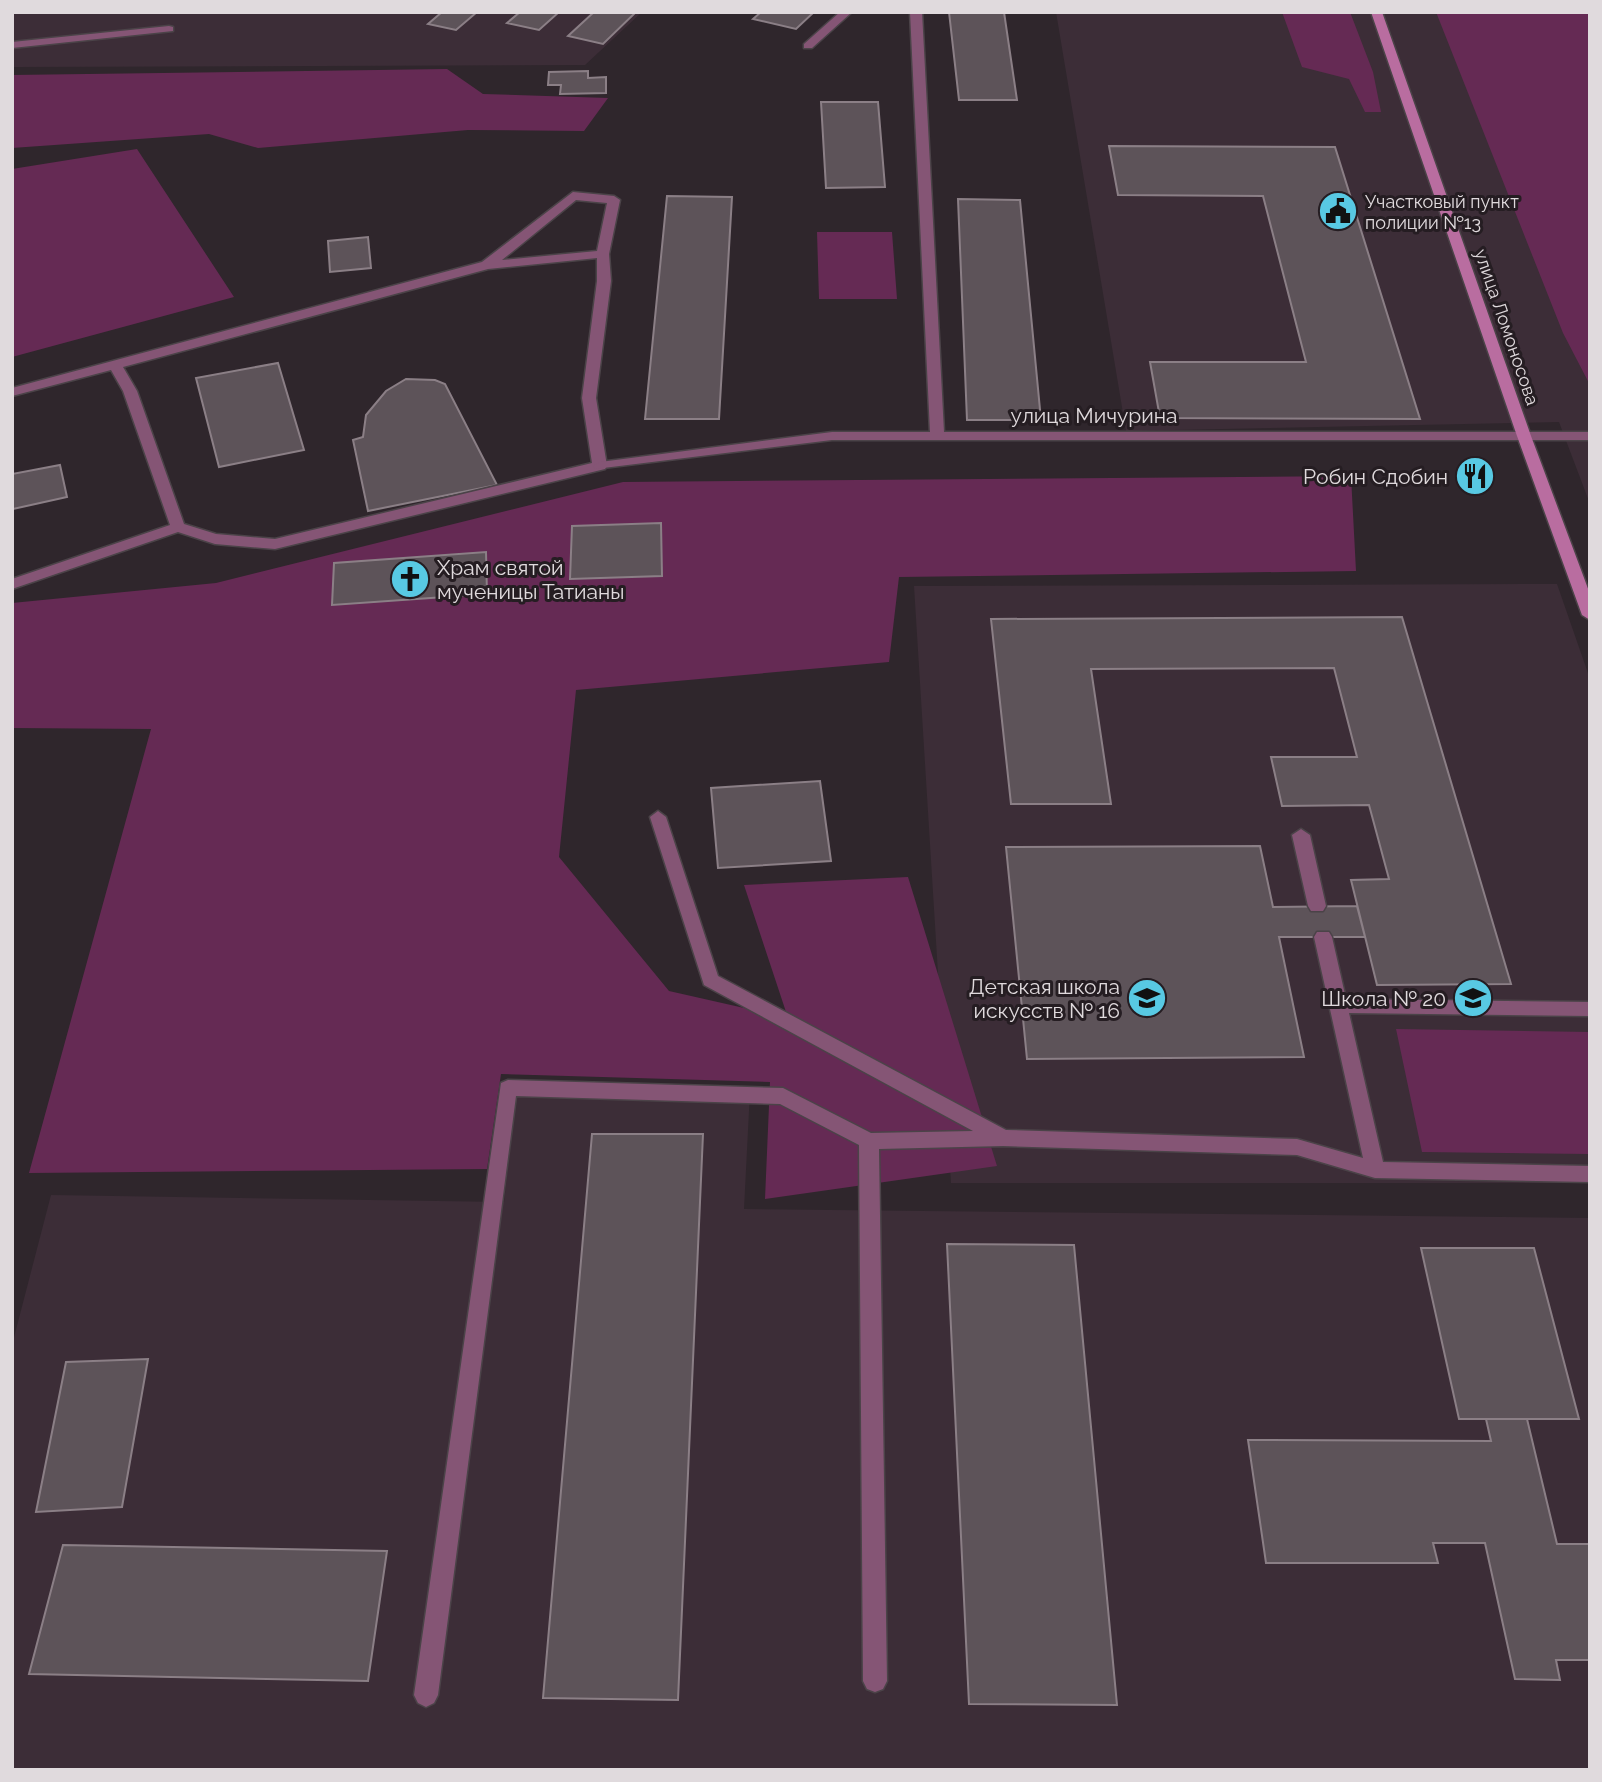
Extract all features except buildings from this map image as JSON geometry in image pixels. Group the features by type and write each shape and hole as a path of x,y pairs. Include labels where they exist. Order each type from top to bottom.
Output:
{"main road":[{"name":"улица Ломоносова","path":"1376,12 1524,436 1590,615"}],"street":[{"path":"808,46 846,12"},
{"path":"916,12 937,436"},
{"path":"12,46 169,29"},
{"path":"487,265 573,196 614,200 603,254 604,281 589,398 600,466"},
{"path":"12,392 487,265 603,254"},
{"path":"12,584 178,527 130,391 115,365"},
{"name":"улица Мичурина","path":"178,527 215,539 275,544 600,466 832,436 1590,436"},
{"path":"658,817 710,980 1003,1139"},
{"path":"1301,835 1317,906"},
{"path":"1323,937 1375,1170"},
{"path":"1338,1006 1590,1009"},
{"path":"426,1695 508,1088 783,1096 869,1141 1003,1139 1297,1147 1375,1170 1590,1174"},
{"path":"869,1141 875,1681"}],"shaded area":[{"path":"12,12 642,12 585,65 12,67"},
{"path":"1056,12 1590,12 1590,504 1559,422 1126,431"},
{"path":"1282,12 1350,12 1373,72 1381,112 1365,112 1349,79 1302,67"},
{"path":"1436,12 1590,12 1590,385 1563,333"},
{"path":"447,69 483,94 608,98 584,131 468,130 258,148 209,134 12,148 12,75"},
{"path":"137,149 234,297 12,357 12,169"},
{"path":"817,232 892,232 897,299 819,299"},
{"path":"1351,476 1356,571 899,577 889,662 576,690 559,857 669,991 788,1018 744,885 908,877 997,1166 765,1199 770,1082 501,1074 487,1169 29,1173 151,729 12,728 12,603 216,583 623,482"},
{"name":"Школа № 20","path":"1557,584 1590,679 1590,1183 951,1183 914,586"},
{"path":"1396,1029 1590,1032 1590,1154 1422,1152"},
{"path":"517,1085 750,1091 744,1209 1590,1218 1590,1770 12,1770 12,1345 51,1195 504,1202"}],"place":[{"name":"Участковый пункт полиции №13","path":"1338,211"},
{"name":"Робин Сдобин","path":"1475,476"},
{"name":"Храм святой мученицы Татианы","path":"410,579"},
{"name":"Детская школа искусств № 16","path":"1147,998"},
{"name":"Школа № 20","path":"1473,998"}]}
